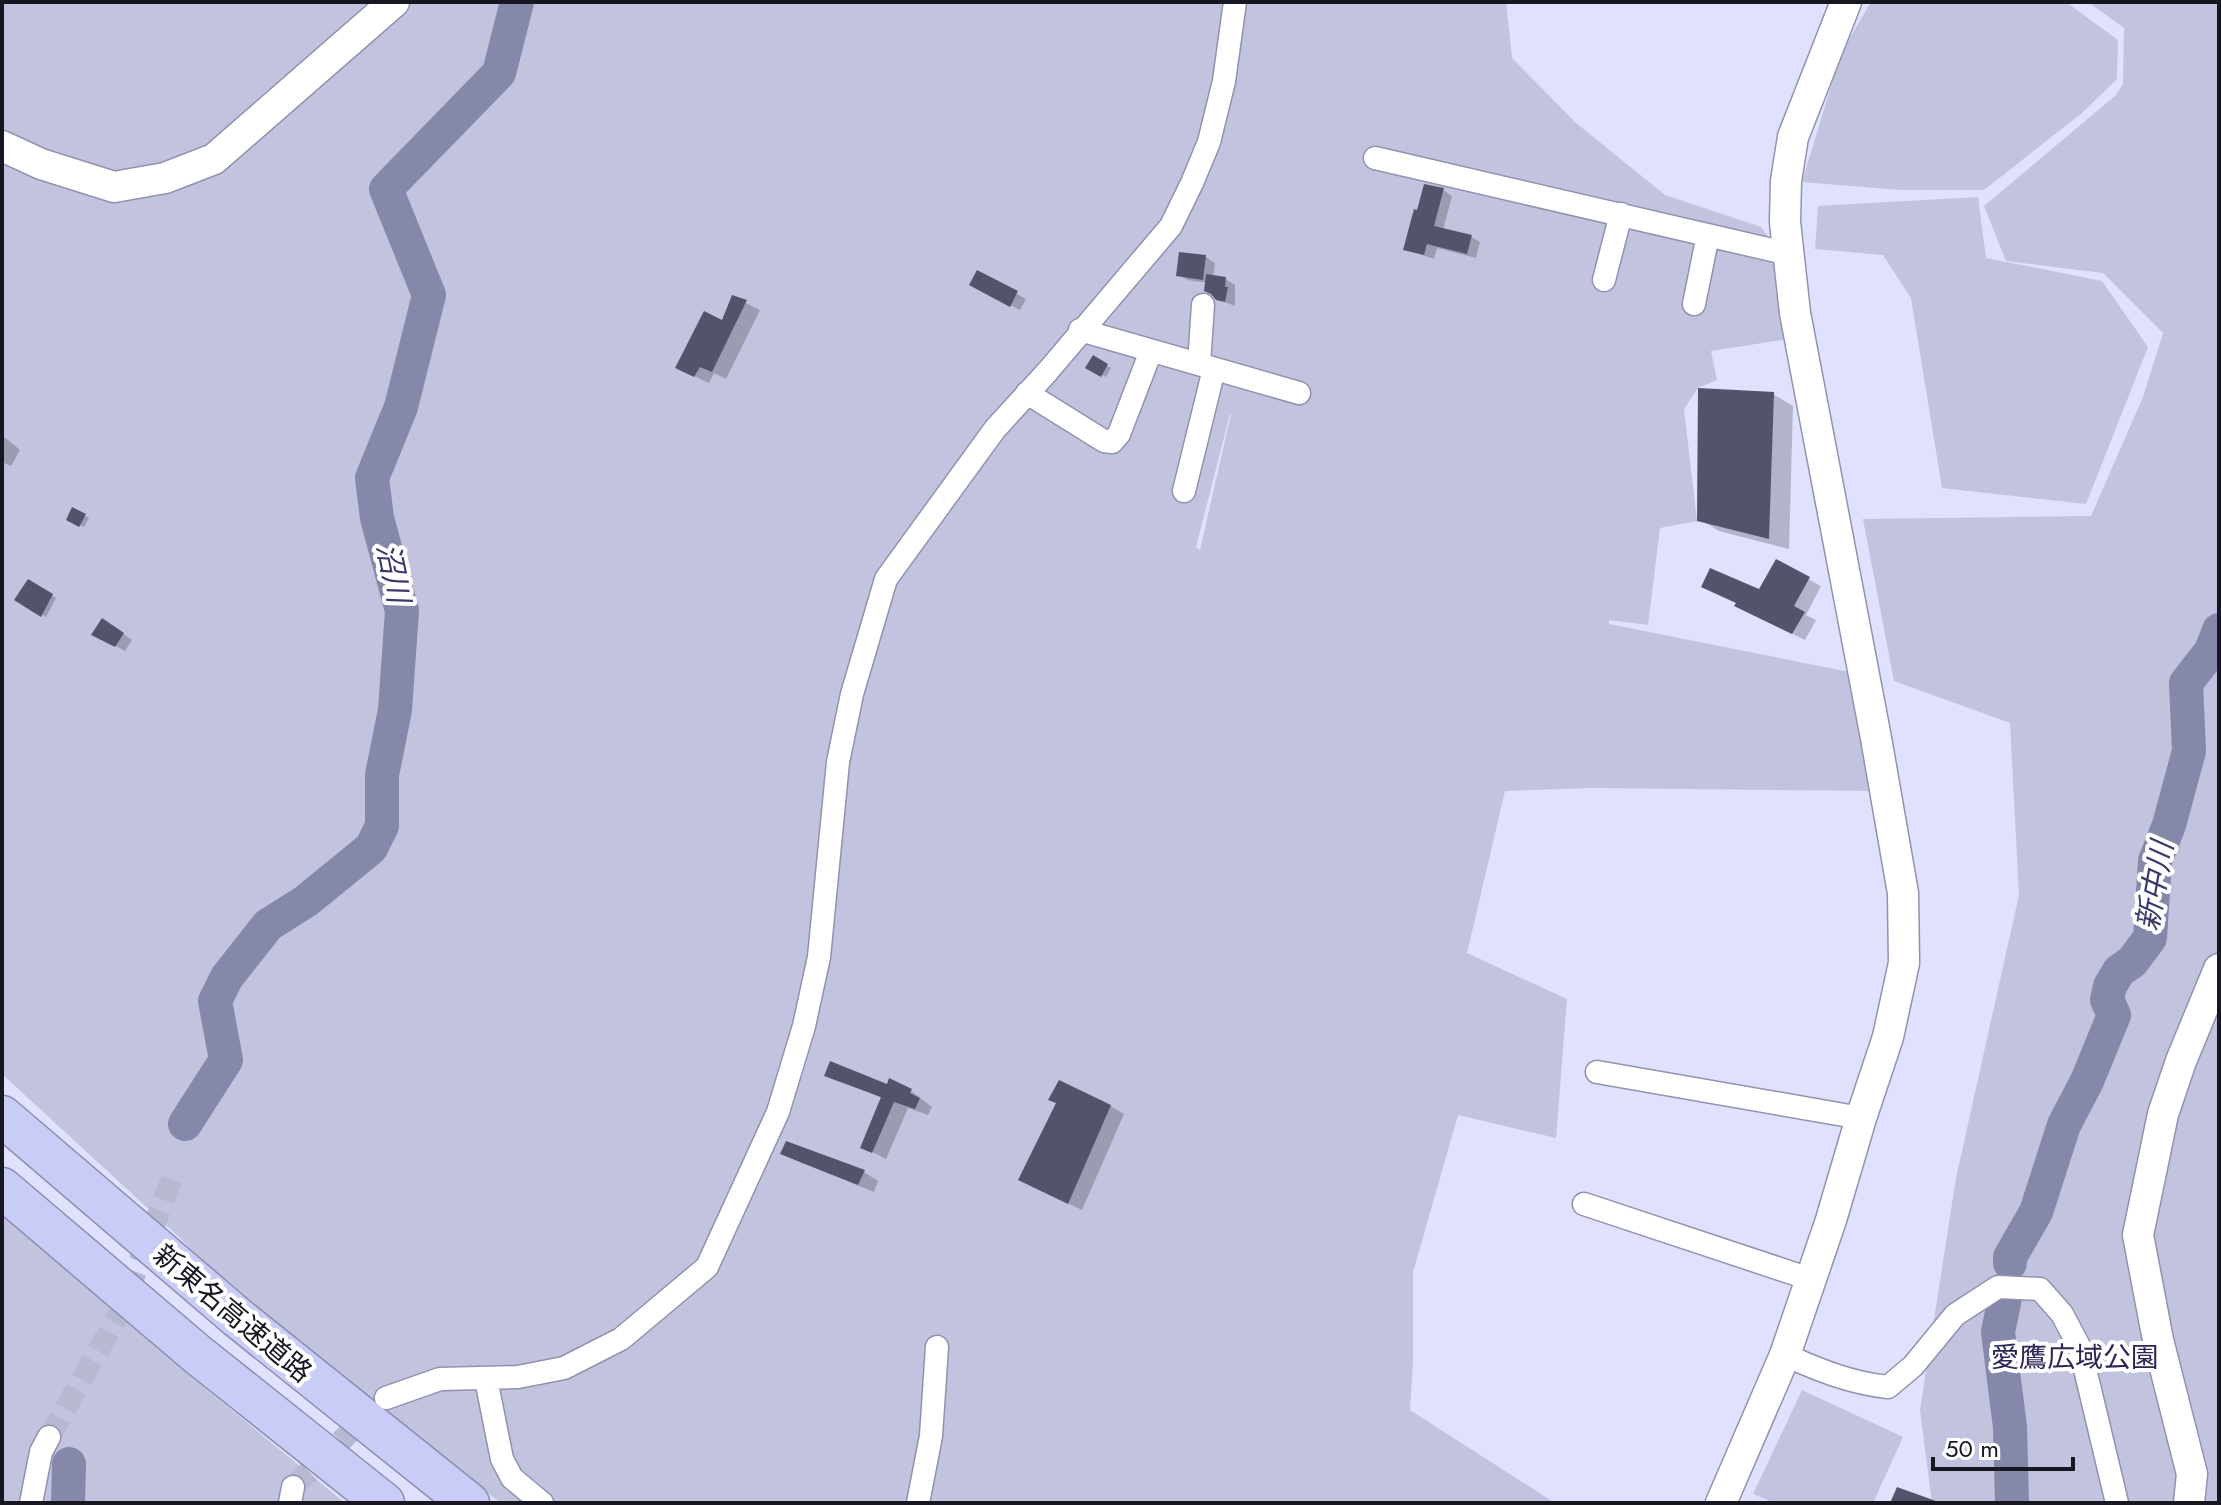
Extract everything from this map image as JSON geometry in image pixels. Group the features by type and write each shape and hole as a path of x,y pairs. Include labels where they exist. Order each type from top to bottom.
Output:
{"highway":[{"name":"新東名高速道路","path":"2,1116 238,1318 469,1503"},
{"name":"新東名高速道路","path":"2,1188 197,1354 384,1503"}],"street":[{"path":"2,146 41,164 114,187 165,178 214,159 394,2"},
{"path":"386,1398 440,1379 518,1377 564,1368 621,1339 707,1267 778,1112 804,1026 819,957 838,762 852,694 886,579 995,429 1171,226 1209,142 1224,81 1235,2"},
{"path":"1721,1503 1785,1355 1831,1220 1888,1037 1904,963 1903,893 1795,313 1785,222 1786,181 1793,137 1846,2"},
{"path":"1375,158 1789,254"},
{"path":"1604,280 1621,214"},
{"path":"1694,304 1708,235"},
{"path":"1184,491 1206,367 1203,305"},
{"path":"1080,330 1299,393"},
{"path":"1027,393 1104,441 1112,442 1119,434 1151,351"},
{"path":"2189,1503 2192,1474 2158,1340 2138,1235 2163,1114 2219,969"},
{"path":"1597,1072 1861,1118"},
{"path":"1584,1204 1810,1279"},
{"path":"1785,1355 1834,1377 1863,1385 1888,1387 1913,1366 1955,1315 1998,1287 2040,1289 2062,1314 2080,1348 2117,1503"},
{"path":"918,1503 931,1436 937,1347"},
{"path":"486,1379 502,1459 512,1478 542,1503"},
{"path":"31,1503 41,1452 49,1437"}],"green space":[{"path":"2,2 1506,2 1512,58 1576,123 1665,195 1761,227 1782,256 1788,339 1711,351 1717,380 1698,388 1684,409 1697,521 1660,528 1648,625 1609,620 1609,624 1865,675 1885,791 1591,788 1505,791 1467,953 1567,999 1556,1138 1458,1115 1413,1272 1410,1410 1555,1503 501,1503 271,1330 179,1237 2,1074","holes":["1231,414 1200,550 1196,547"]},
{"path":"1871,2 2066,2 2118,40 2117,79 2082,113 1984,190 1900,190 1802,182 1841,53"},
{"name":"愛鷹広域公園","path":"2088,2 2219,2 2219,1503 1932,1503 1920,1410 1956,1178 2019,895 2010,723 1894,681 1863,519 2091,516 2143,397 2163,333 2103,273 2006,261 1984,206 2116,95 2123,84 2124,28"},
{"path":"1978,197 1986,258 2102,281 2148,347 2086,504 1942,488 1911,298 1883,255 1815,249 1818,206"},
{"path":"2,1216 212,1394 345,1503 2,1503"},
{"path":"1802,1390 1903,1437 1873,1503 1775,1503 1753,1494"}],"building":[{"path":"1424,184 1444,188 1434,226 1472,235 1467,254 1427,244 1424,255 1403,250"},
{"path":"1179,252 1206,255 1203,280 1176,276"},
{"path":"977,270 1018,291 1010,307 969,285"},
{"path":"1206,274 1226,277 1225,302 1216,300 1204,291"},
{"path":"732,295 747,300 712,372 700,367 694,377 675,368 704,311 722,320"},
{"path":"1093,355 1108,364 1101,377 1085,368"},
{"path":"1698,388 1774,392 1769,539 1697,521"},
{"path":"72,507 86,514 79,527 66,520"},
{"path":"1776,559 1810,577 1794,606 1805,612 1792,634 1701,587 1710,568 1759,589"},
{"path":"28,579 53,594 41,617 14,600"},
{"path":"102,618 124,633 115,647 91,635"},
{"path":"830,1061 887,1084 889,1078 912,1089 910,1093 920,1098 915,1109 894,1102 872,1153 860,1148 881,1097 824,1076"},
{"path":"1059,1080 1111,1105 1068,1204 1018,1180 1056,1103 1048,1100"},
{"path":"786,1141 865,1170 858,1185 780,1154"},
{"path":"1897,1487 1936,1501 1936,1503 1890,1503"}],"waterway":[{"name":"沼川","path":"185,1124 226,1060 215,1001 227,977 268,925 306,901 371,848 382,826 382,775 395,710 402,611 377,518 372,478 401,407 429,295 386,189 499,73 517,2"},
{"name":"新中川","path":"2010,1263 2010,1257 2036,1212 2064,1125 2087,1081 2114,1015 2107,1000 2110,986 2119,971 2132,962 2150,938 2155,861 2169,825 2189,751 2186,683 2211,651 2219,630"},
{"name":"新中川","path":"2006,1293 1998,1332 2010,1427 2012,1503"},
{"name":"沼川","path":"68,1503 69,1464"}],"tunnel":[{"path":"49,1437 119,1314 172,1179"},
{"path":"293,1487 371,1412"}]}
